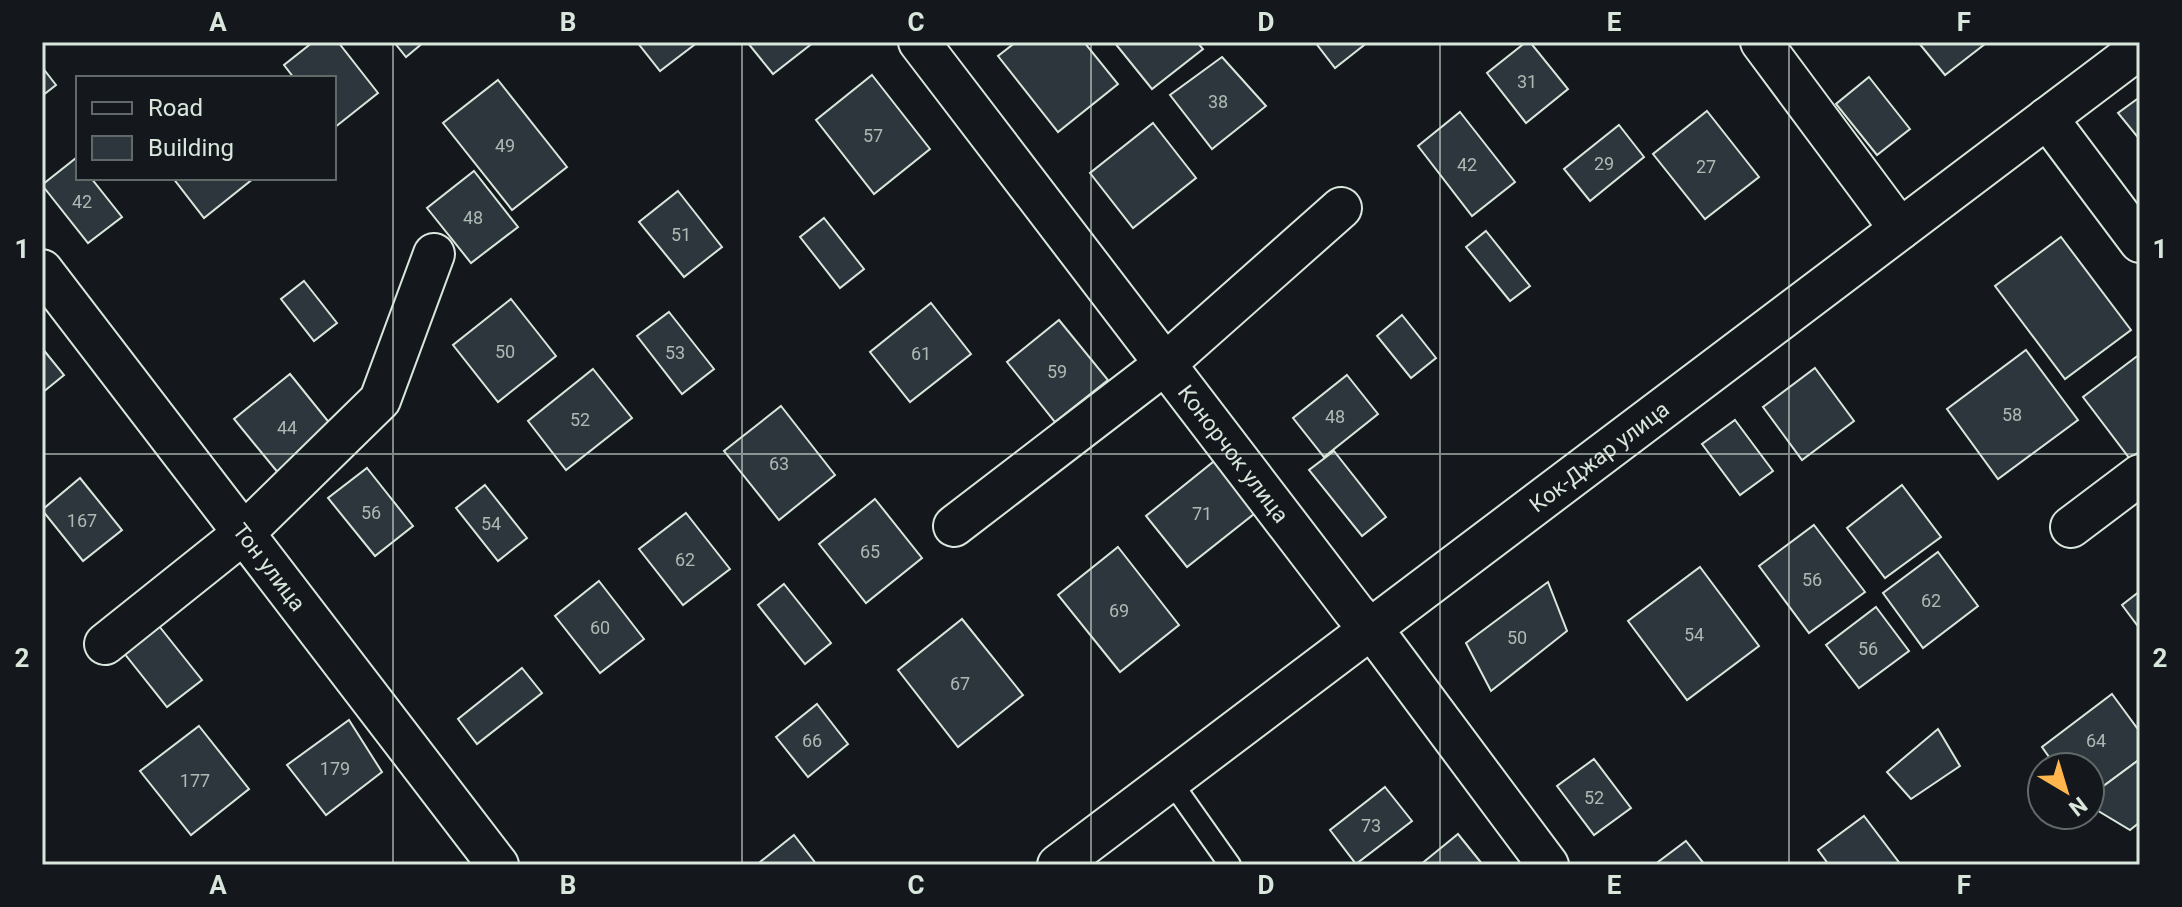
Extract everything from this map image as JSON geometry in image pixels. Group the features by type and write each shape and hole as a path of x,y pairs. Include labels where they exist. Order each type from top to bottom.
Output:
{"street":[{"name":"Конорчок улица","path":"919,42 1548,865"},
{"path":"1761,42 1900,229"},
{"name":"Кок-Джар улица","path":"1058,865 2140,48"},
{"path":"2047,118 2140,242"},
{"path":"954,526 1165,364 1341,208"},
{"path":"105,644 244,533 380,400 434,254"},
{"name":"Тон улица","path":"42,270 498,865"},
{"path":"2071,527 2140,475"}],"lane":[{"path":"1170,780 1230,865"}],"building":[{"path":"313,42 338,42 378,93 336,126 336,76 292,76 284,65"},
{"path":"394,42 424,42 406,57"},
{"path":"637,42 698,42 660,71"},
{"path":"747,42 814,42 773,74"},
{"path":"1016,42 1084,42 1118,84 1058,132 998,56"},
{"path":"1114,42 1197,42 1203,49 1152,89"},
{"path":"1315,42 1368,42 1335,68"},
{"path":"1530,42 1568,89 1526,123 1487,73"},
{"path":"1918,42 1984,42 1985,44 1945,75"},
{"path":"1222,57 1266,106 1212,149 1170,95"},
{"path":"42,67 56,85 42,96"},
{"path":"872,75 930,149 874,194 816,120"},
{"path":"1869,77 1910,129 1877,155 1836,104"},
{"path":"498,80 567,167 512,210 443,123"},
{"path":"2140,97 2140,140 2118,113"},
{"path":"1707,111 1759,177 1705,219 1653,154"},
{"path":"1460,112 1515,182 1472,216 1418,146"},
{"path":"1153,123 1196,178 1133,228 1090,173"},
{"path":"1619,125 1644,157 1590,201 1564,169"},
{"path":"76,158 76,180 93,180 122,217 88,243 42,185"},
{"path":"474,171 518,227 471,263 427,208"},
{"path":"175,180 252,180 204,218"},
{"path":"678,191 722,247 684,277 639,222"},
{"path":"824,218 864,269 840,288 800,237"},
{"path":"1486,231 1530,286 1510,301 1466,247"},
{"path":"2061,237 2131,330 2065,379 1995,286"},
{"path":"304,281 337,323 314,341 281,299"},
{"path":"511,299 556,356 498,402 453,345"},
{"path":"931,303 971,354 910,402 870,352"},
{"path":"669,312 714,369 682,394 637,336"},
{"path":"1402,315 1436,358 1411,378 1377,336"},
{"path":"1059,320 1108,380 1055,422 1007,362"},
{"path":"42,348 64,375 42,393"},
{"path":"2026,350 2078,420 1998,479 1947,409"},
{"path":"2140,354 2140,451 2130,459 2083,397"},
{"path":"1815,368 1854,421 1802,460 1763,407"},
{"path":"593,369 632,418 566,470 528,421"},
{"path":"290,374 340,436 284,480 234,419"},
{"path":"1347,375 1378,414 1324,457 1293,418"},
{"path":"781,406 835,475 779,520 724,451"},
{"path":"1735,420 1773,471 1740,495 1702,444"},
{"path":"1334,451 1386,517 1362,536 1309,470"},
{"path":"1218,458 1259,510 1187,567 1146,516"},
{"path":"367,468 413,526 375,556 328,498"},
{"path":"80,478 122,530 83,561 42,510"},
{"path":"485,485 527,538 498,561 456,508"},
{"path":"1902,485 1941,537 1885,578 1847,528"},
{"path":"875,499 922,558 866,603 819,544"},
{"path":"686,513 730,569 683,605 639,549"},
{"path":"1814,525 1865,592 1809,633 1759,566"},
{"path":"1118,547 1179,625 1120,672 1058,595"},
{"path":"1938,552 1978,606 1923,648 1883,593"},
{"path":"1700,567 1759,646 1687,700 1628,621"},
{"path":"599,581 644,639 600,673 555,616"},
{"path":"1548,582 1567,631 1491,691 1466,643"},
{"path":"784,584 831,643 805,664 758,605"},
{"path":"2140,591 2140,629 2122,605"},
{"path":"1876,607 1909,651 1859,688 1826,645"},
{"path":"962,619 1023,695 958,747 898,670"},
{"path":"159,626 202,680 167,707 124,653"},
{"path":"522,668 542,693 477,744 458,719"},
{"path":"2112,694 2140,732 2140,759 2106,784 2106,751 2045,751 2042,747"},
{"path":"817,704 848,744 808,777 776,737"},
{"path":"349,720 382,772 326,815 287,765"},
{"path":"199,726 249,789 191,835 140,771"},
{"path":"1938,729 1960,766 1911,799 1887,772"},
{"path":"1594,759 1631,808 1594,835 1557,786"},
{"path":"2140,759 2140,822 2130,830 2106,816 2106,784"},
{"path":"1385,787 1412,821 1356,864 1330,830"},
{"path":"1864,816 1901,865 1829,865 1818,850"},
{"path":"1458,834 1483,865 1420,865"},
{"path":"794,835 817,865 762,865 760,862"},
{"path":"1686,841 1705,865 1654,865"}]}
